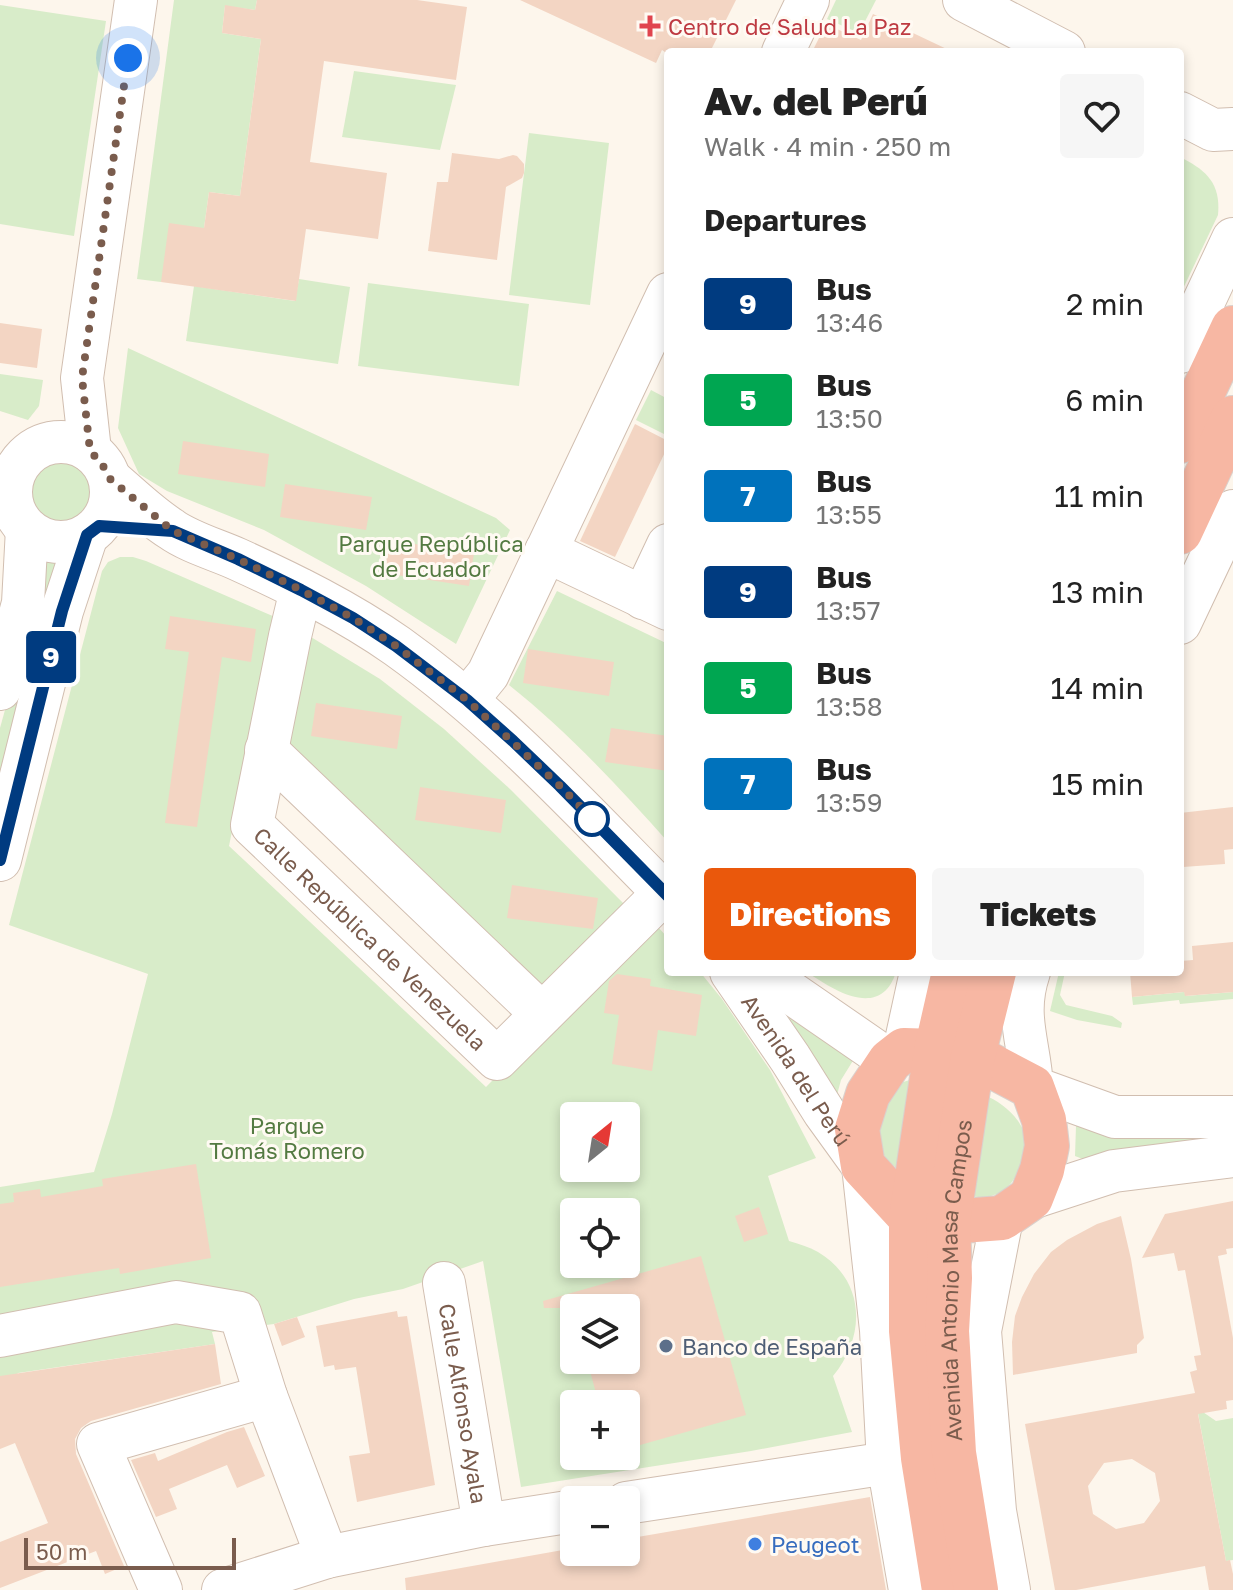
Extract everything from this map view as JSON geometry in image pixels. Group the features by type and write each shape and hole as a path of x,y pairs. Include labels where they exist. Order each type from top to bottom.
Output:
{"highway":[{"path":"1184,432 1233,328"},
{"path":"1184,523 1233,418"},
{"name":"Avenida Antonio Masa Campos","path":"944,1590 921,1442 911,1331 924,1231 937,1049 953,976"},
{"name":"Avenida Antonio Masa Campos","path":"937,1049 1016,976"},
{"path":"937,1049 1032,1077 1044,1120 1047,1146 1042,1170 1016,1208 924,1231 863,1166 857,1129 868,1094 937,1049"},
{"name":"Avenida Antonio Masa Campos","path":"924,1231 950,1278 947,1331 954,1453 976,1590"}],"street":[{"path":"0,860 62,611 93,531 108,512 111,496 100,465 82,378 136,0"},
{"path":"785,48 808,0"},
{"path":"964,0 1056,48"},
{"path":"1184,343 1233,239"},
{"path":"467,700 488,674 546,551 654,358 664,312"},
{"path":"0,689 23,603 11,490 14,475 26,450 82,378"},
{"path":"26,450 61,442 76,444 173,531 301,590 396,646 467,700 560,786 664,893"},
{"path":"13,509 41,538 56,542 72,541 93,531 173,531"},
{"path":"1184,615 1233,511"},
{"path":"546,551 656,603 664,564"},
{"name":"Calle República de Venezuela","path":"301,590 252,825 497,1059 664,897"},
{"path":"266,750 542,1014"},
{"name":"Avenida del Perú","path":"734,976 863,1166"},
{"name":"Avenida del Perú","path":"770,976 937,1049"},
{"name":"Avenida Antonio Masa Campos","path":"922,976 937,1049"},
{"path":"1016,976 1032,1077 1115,1117 1233,1117"},
{"path":"1016,1208 1114,1171 1233,1156"},
{"path":"863,1166 881,1330 888,1463 910,1590"},
{"name":"Avenida Antonio Masa Campos","path":"1009,1590 995,1511 980,1331 1016,1208"},
{"path":"869,1209 894,1243 924,1231"},
{"name":"Calle Alfonso Ayala","path":"444,1283 484,1525"},
{"path":"0,1336 176,1302 240,1313 266,1396 327,1557"},
{"path":"161,1590 98,1444 266,1396"},
{"path":"640,1501 888,1463"},
{"path":"223,1590 327,1557 484,1525 560,1513"}],"green space":[{"path":"174,0 257,0 255,10 225,6 222,33 261,39 240,196 209,192 204,228 161,282 137,279"},
{"path":"836,0 876,0 859,33 827,19"},
{"path":"0,5 106,21 74,236 0,224"},
{"path":"354,71 456,85 440,150 342,137"},
{"path":"529,133 609,143 590,305 509,295"},
{"path":"1184,159 1210,179 1217,194 1218,215 1184,287"},
{"path":"299,279 350,287 338,364 186,341 194,286 295,301"},
{"path":"368,283 529,304 519,386 358,366"},
{"name":"Parque República de Ecuador","path":"128,348 496,518 510,530 456,644 366,586 264,530 167,491 139,474 118,428"},
{"path":"0,374 43,380 39,406 28,420 0,411"},
{"path":"651,390 664,397 664,434 636,420"},
{"path":"66,460 84,469 91,480 91,506 84,517 73,524 54,526 36,517 29,506 27,487 36,469 47,462"},
{"name":"Parque Tomás Romero","path":"120,557 146,561 275,617 229,846 486,1087 645,926 658,927 664,934 664,976 703,976 770,1070 816,1158 768,1176 789,1241 815,1250 834,1264 853,1293 856,1310 851,1344 833,1376 852,1432 640,1468 640,1390 560,1390 560,1470 630,1470 521,1487 483,1261 403,1289 354,1299 274,1324 212,1332 215,1344 18,1373 0,1397 0,1187 94,1172 148,974 9,925 102,571 108,562"},
{"path":"47,558 60,560 0,800 0,728"},
{"path":"557,591 664,642 664,838 592,760 509,685"},
{"path":"306,634 380,679 444,729 511,790 626,906 543,993 285,747"},
{"path":"813,976 894,976 889,987 880,995 868,998 830,987"},
{"path":"1058,976 1064,976 1060,995 1066,1005 1112,1016 1122,1023 1121,1028 1077,1020 1050,1011"},
{"path":"1184,992 1186,996 1233,992 1233,999 1133,1005 1132,997"},
{"path":"786,1007 854,1059 841,1080 834,1106 780,1013"},
{"path":"913,1079 900,1170 883,1154 877,1119 900,1083"},
{"path":"984,1095 1008,1109 1020,1124 1026,1151 1015,1177 1006,1188 991,1196 969,1196"},
{"path":"1233,1125 1233,1144 1098,1165 1075,1156 1076,1126 1106,1132"},
{"path":"1197,1408 1216,1421 1233,1418 1233,1560 1226,1561"}],"building":[{"path":"257,0 417,0 467,7 456,80 324,61 310,162 387,173 378,239 306,229 296,301 161,282 169,223 204,228 209,192 240,196 261,39 222,33 225,5 255,10"},
{"name":"Centro de Salud La Paz","path":"520,0 736,0 712,48 664,48 656,63"},
{"path":"873,14 945,48 814,48 826,24 861,40"},
{"path":"452,153 499,159 513,155 524,164 522,178 506,187 497,260 428,251 437,182 448,182"},
{"path":"0,323 42,329 37,368 0,363"},
{"path":"635,424 664,439 664,454 615,557 580,541"},
{"path":"183,441 269,454 265,487 178,474"},
{"path":"285,484 372,497 366,530 280,517"},
{"path":"388,540 474,553 469,586 383,573"},
{"path":"170,616 256,629 251,662 222,657 197,827 165,823 189,652 165,649"},
{"path":"528,649 614,662 609,696 523,683"},
{"path":"316,703 402,716 397,749 311,736"},
{"path":"611,728 664,735 664,770 605,762"},
{"path":"420,787 506,800 501,833 415,820"},
{"path":"1233,807 1233,849 1224,850 1225,864 1184,867 1184,813"},
{"path":"512,885 598,898 593,929 507,918"},
{"path":"1233,942 1233,992 1185,996 1184,992 1132,997 1130,976 1184,976 1184,961 1193,960 1192,946"},
{"path":"617,974 651,979 650,986 702,995 696,1036 658,1030 652,1071 612,1064 619,1015 604,1013 609,981"},
{"path":"196,1164 211,1258 120,1274 119,1268 0,1287 0,1204 14,1202 13,1193 40,1189 41,1197 103,1186 102,1179"},
{"path":"1233,1201 1233,1248 1226,1249 1227,1254 1218,1256 1233,1338 1233,1400 1226,1401 1227,1409 1198,1414 1226,1561 1230,1560 1233,1574 1233,1590 1209,1590 1205,1566 1076,1590 1055,1590 1025,1424 1195,1393 1190,1372 1197,1370 1194,1356 1201,1355 1185,1270 1178,1271 1174,1253 1142,1258 1165,1214","holes":["1132,1459 1155,1473 1160,1501 1144,1523 1116,1529 1093,1514 1088,1486 1104,1463"]},
{"path":"759,1207 768,1234 744,1242 735,1216"},
{"path":"1121,1216 1144,1338 1137,1345 1137,1353 1013,1375 1015,1316 1034,1274 1051,1252 1067,1240 1097,1224"},
{"path":"701,1256 746,1415 640,1445 640,1390 595,1390 591,1374 640,1374 640,1294 568,1294 624,1278 640,1278 640,1273"},
{"path":"560,1296 560,1308 544,1308 543,1301"},
{"path":"397,1311 398,1317 407,1316 435,1485 357,1502 349,1456 370,1453 356,1367 335,1370 334,1365 324,1367 316,1326"},
{"path":"297,1317 305,1337 282,1346 274,1324"},
{"path":"215,1344 221,1384 91,1421 81,1428 75,1439 76,1454 124,1566 105,1574 96,1551 0,1588 0,1542 48,1523 15,1443 0,1449 0,1376"},
{"path":"244,1427 265,1476 237,1488 227,1465 169,1489 177,1509 156,1517 131,1460 155,1453 158,1461"},
{"name":"Peugeot","path":"870,1497 886,1590 406,1590 405,1578 560,1550 560,1566 640,1566 640,1537"}],"bus line":[{"name":"9","path":"0,860 62,611 87,535 99,526 173,531 238,559 353,618 467,700 560,786 664,892"}],"place":[{"name":"Centro de Salud La Paz","path":"650,26"},
{"name":"Banco de España","path":"666,1346"},
{"name":"Peugeot","path":"755,1544"}],"route":[{"path":"128,58 82,378 90,451 110,479 173,531 301,590 396,646 467,700 602,829 592,819"}]}
